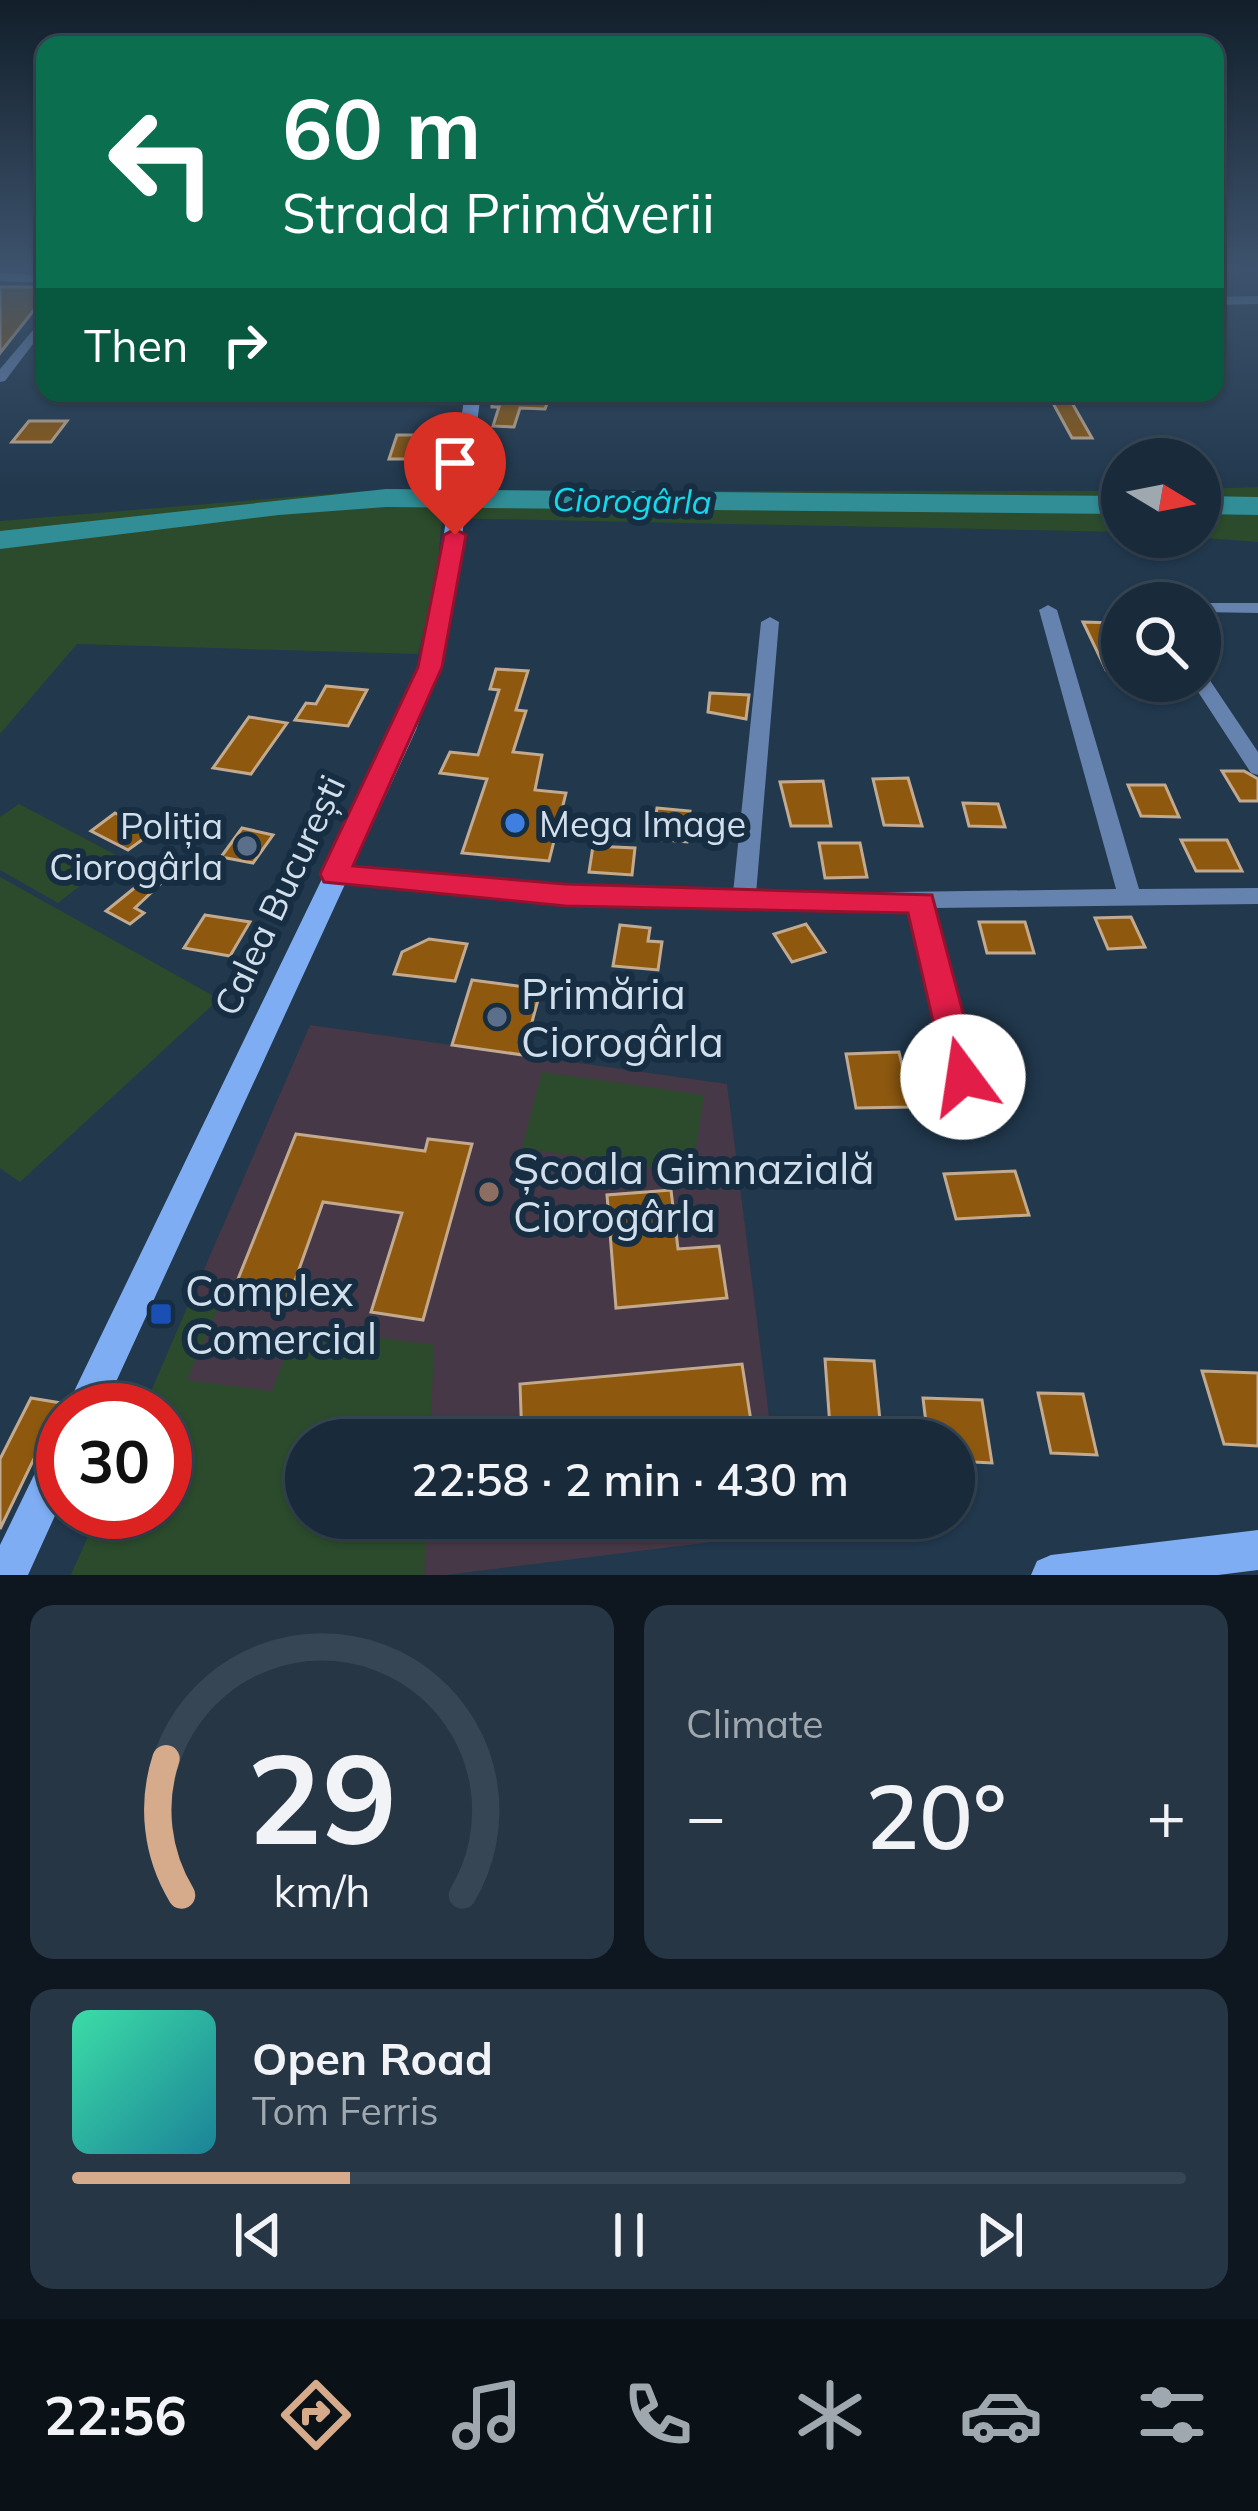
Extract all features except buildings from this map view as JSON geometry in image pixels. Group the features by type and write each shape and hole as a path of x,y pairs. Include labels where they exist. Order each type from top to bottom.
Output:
{"main road":[{"name":"Calea București","path":"97,1383 430,667 455,535 471,402"},
{"path":"7,1575 36,1513"},
{"path":"1051,1575 1258,1550"}],"street":[{"path":"0,378 28,342"},
{"path":"1221,607 1258,608"},
{"path":"1048,610 1130,898"},
{"path":"744,902 770,622"},
{"path":"1214,702 1258,768"},
{"path":"335,874 565,895 744,902 1258,896"},
{"path":"921,902 970,1106"}],"shaded area":[{"name":"Școala Gimnazială Ciorogârla","path":"310,1025 727,1084 769,1419 285,1419 285,1539 736,1539 446,1575 71,1575 87,1539 192,1539 192,1383 155,1383"}],"green space":[{"path":"1258,487 1258,542 1221,539 1221,488"},
{"path":"364,491 1101,491 1101,532 442,518 436,583 418,654 77,644 0,734 0,521"},
{"path":"19,804 118,856 58,903 0,870 0,817"},
{"path":"0,877 219,999 20,1182 0,1168"},
{"path":"542,1072 704,1095 692,1173 522,1148"},
{"path":"190,1301 219,1305 187,1380 272,1391 297,1326 434,1345 431,1419 285,1419 285,1539 426,1539 424,1575 71,1575 87,1539 192,1539 192,1383 155,1383"}],"waterway":[{"name":"Ciorogârla","path":"0,540 279,506 386,498 1101,505"},
{"name":"Ciorogârla","path":"1221,505 1258,506"}],"place":[{"name":"Mega Image","path":"515,823"},
{"name":"Poliția Ciorogârla","path":"247,846"},
{"name":"Primăria Ciorogârla","path":"497,1017"},
{"name":"Școala Gimnazială Ciorogârla","path":"489,1192"},
{"name":"Complex Comercial","path":"161,1314"}],"route":[{"path":"455,535 430,667 335,874 565,895 921,902 963,1077"}]}
